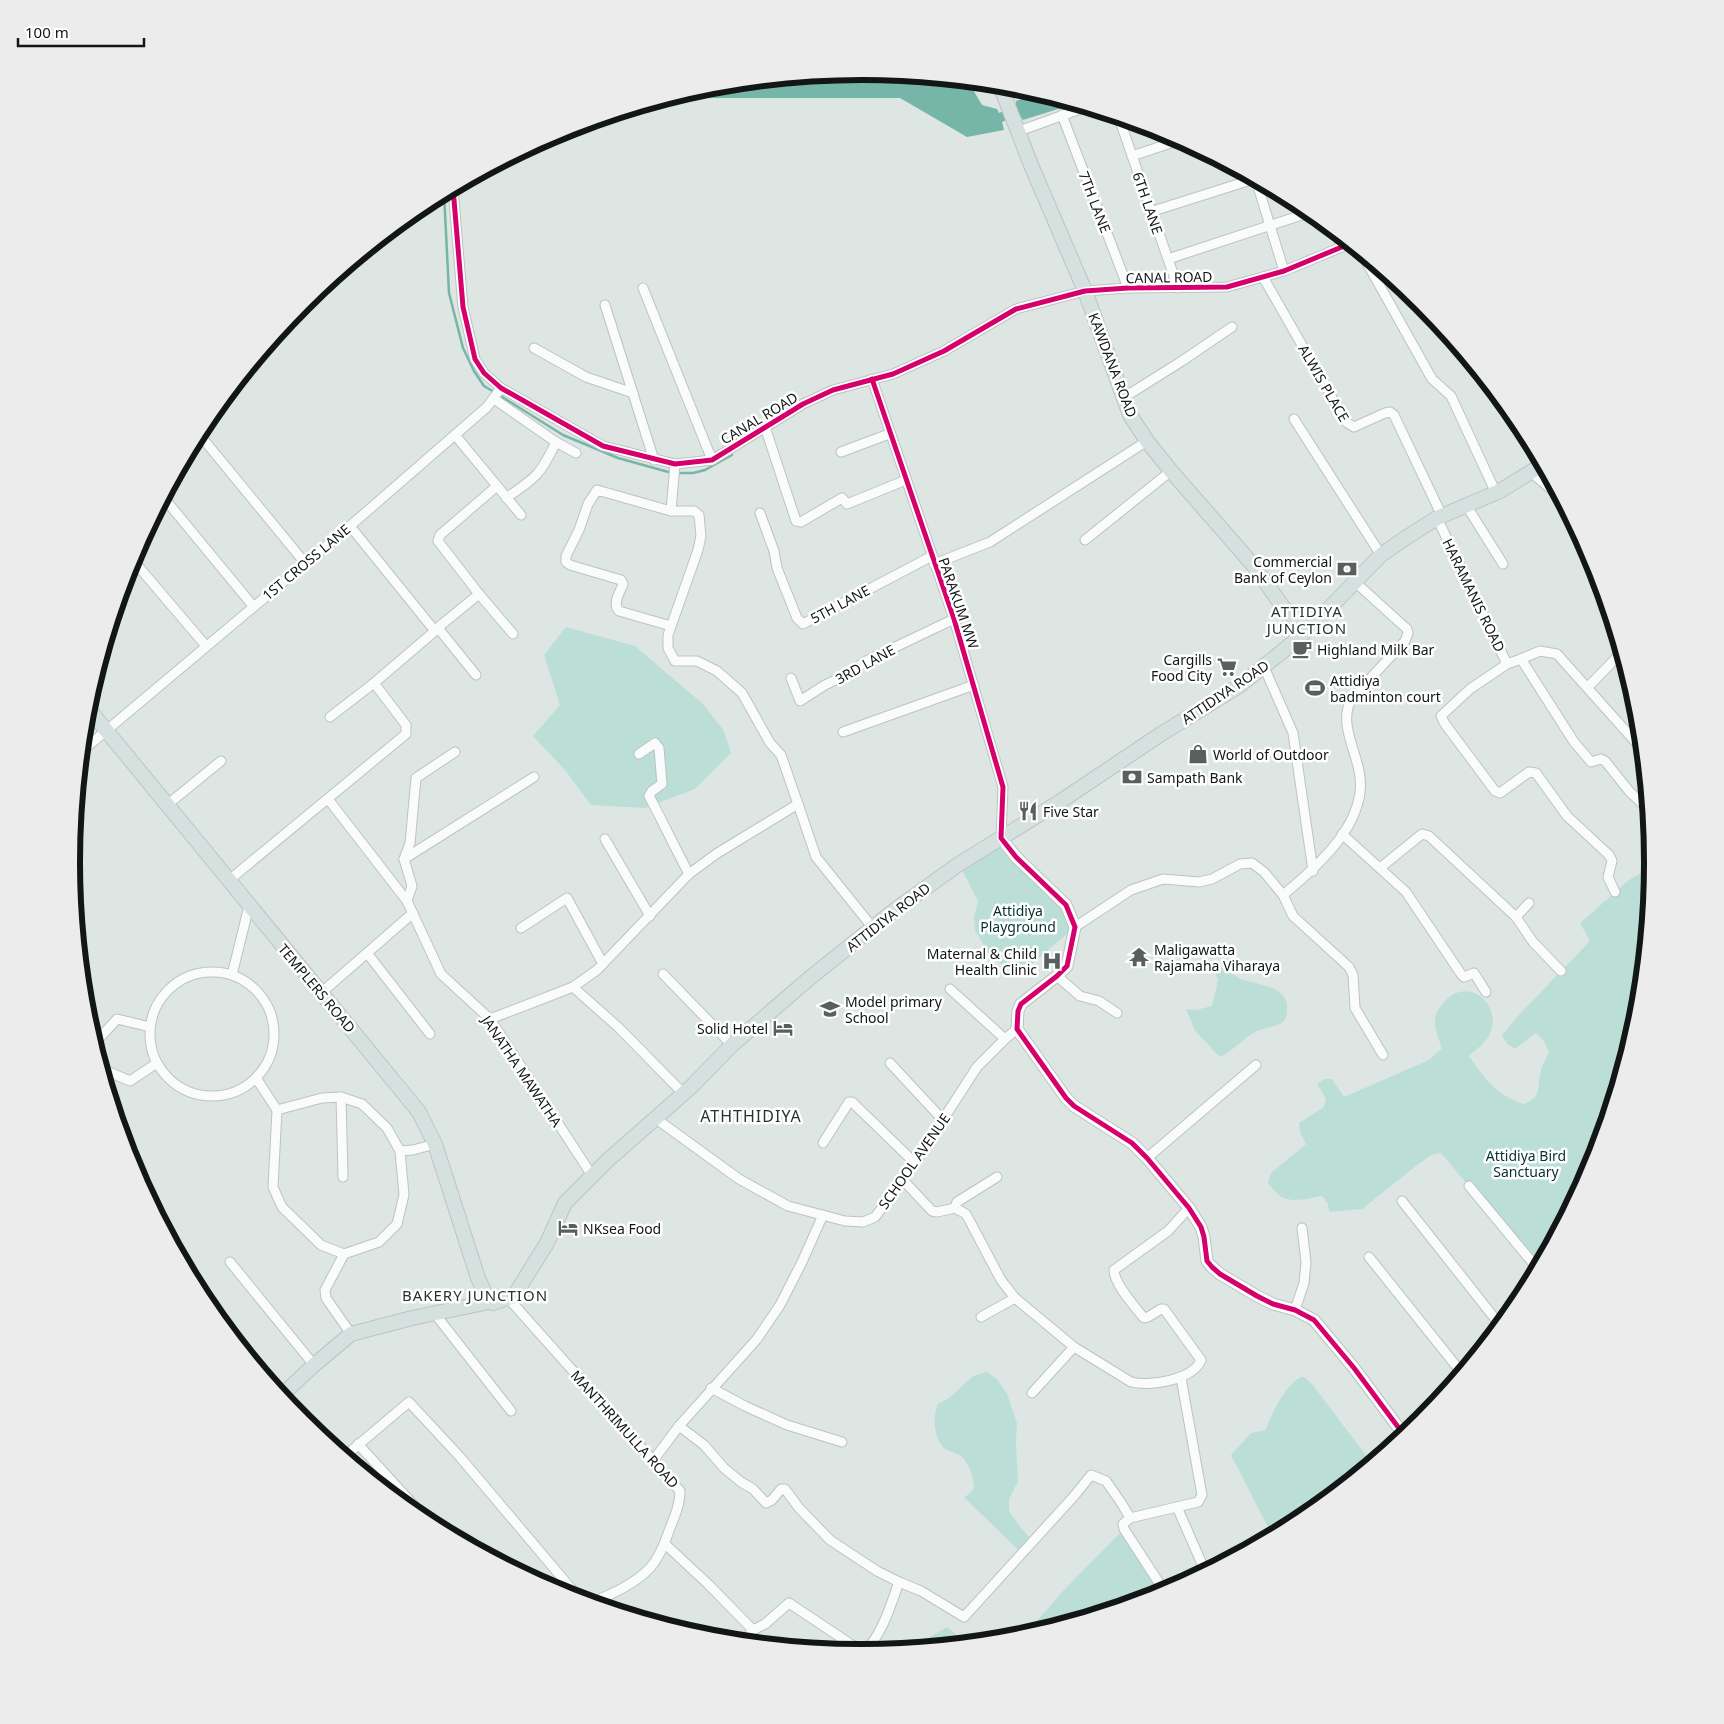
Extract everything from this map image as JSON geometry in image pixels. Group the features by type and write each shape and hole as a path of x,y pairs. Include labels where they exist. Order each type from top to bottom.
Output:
{"main road":[{"name":"KAWDANA ROAD","path":"1003,93 1031,165 1085,291 1130,415 1147,441 1171,471 1254,566 1283,606 1307,630"},
{"name":"ATTIDIYA ROAD","path":"508,1299 514,1296 542,1251 565,1203 608,1160 683,1093 732,1045 811,977 920,891 1205,708 1264,667 1307,630 1381,556 1414,532 1440,517 1496,493 1536,469"},
{"name":"TEMPLERS ROAD","path":"94,716 419,1112 434,1144 478,1278 489,1302"},
{"path":"287,1391 314,1365 351,1334 508,1299"}],"street":[{"path":"1017,126 1077,111"},
{"name":"7TH LANE","path":"1062,116 1128,288"},
{"name":"6TH LANE","path":"1121,125 1150,212 1178,288"},
{"path":"1132,156 1169,144"},
{"path":"1150,212 1248,182"},
{"path":"1258,188 1284,271"},
{"name":"CANAL ROAD","path":"454,196 463,306 475,359 497,394 603,446 654,460 674,469 712,460 803,404 833,390 894,374 944,351 1016,309 1085,291 1128,288 1227,287 1284,271 1343,246"},
{"path":"1168,259 1301,215"},
{"path":"1369,267 1432,379 1451,396 1496,493"},
{"name":"ALWIS PLACE","path":"1263,277 1346,422 1354,428 1385,413 1390,412 1394,415 1440,517"},
{"path":"643,288 712,460"},
{"path":"605,305 654,460"},
{"path":"1123,398 1232,327"},
{"path":"534,348 586,377 633,393"},
{"name":"PARAKUM MW","path":"872,379 954,619 1003,787 1002,838"},
{"path":"497,394 556,442 576,453"},
{"name":"1ST CROSS LANE","path":"89,745 350,526 455,435 497,394"},
{"path":"1294,419 1381,556"},
{"path":"765,427 796,521 801,522 842,498 847,504 906,480"},
{"path":"840,452 890,434"},
{"path":"455,435 520,515"},
{"path":"204,440 305,563"},
{"path":"933,560 990,542 1147,441"},
{"path":"506,498 532,481 544,467 556,442"},
{"path":"671,511 674,469"},
{"path":"1085,540 1171,471"},
{"path":"497,486 440,534 438,541 513,634"},
{"path":"671,626 619,611 616,608 616,602 623,584 621,580 570,565 566,562 566,556 596,490 671,511 694,511 699,515 701,536 698,550 668,635 668,648 675,661 697,661 717,671 742,694 770,743 781,754 816,857 873,928"},
{"path":"168,503 253,606"},
{"path":"1466,505 1503,564"},
{"name":"5TH LANE","path":"760,513 774,551 777,568 797,618 803,624 933,560"},
{"name":"HARAMANIS ROAD","path":"1440,517 1507,664 1521,659 1584,755 1591,762 1601,759 1605,761 1628,791 1641,803"},
{"path":"350,526 476,675"},
{"path":"139,567 206,646"},
{"path":"1283,895 1313,871 1328,855 1342,834 1360,799 1360,771 1347,727 1351,701 1405,641 1408,634 1407,629 1355,582"},
{"path":"330,717 479,594"},
{"name":"3RD LANE","path":"791,678 800,701 866,661 954,619"},
{"path":"1521,659 1540,651 1557,654 1633,736"},
{"path":"1588,687 1617,658"},
{"path":"1507,664 1470,689 1441,716 1495,791 1500,793 1529,772 1536,773 1567,816 1609,854 1612,861 1608,877 1615,892"},
{"path":"1264,667 1293,733 1313,871"},
{"path":"228,880 406,734 406,725 374,682"},
{"path":"843,732 974,685"},
{"path":"639,754 655,743 659,748 662,784 652,791 649,796 689,874"},
{"path":"407,900 412,886 404,859 410,843 416,778 455,752"},
{"path":"167,805 221,761"},
{"path":"404,859 534,777"},
{"name":"JANATHA MAWATHA","path":"328,799 407,900 441,974 490,1020 593,1177"},
{"path":"490,1020 573,988 604,964 689,874 716,854 798,804"},
{"path":"1342,834 1406,892 1461,974 1464,977 1474,973 1486,992"},
{"path":"1380,868 1422,834 1429,836 1516,917 1533,942 1561,971"},
{"path":"1002,838 1016,857 1066,905 1072,916 1075,928 1067,966 1021,1004 1018,1010 1017,1029 1074,1106 1124,1137 1147,1158 1188,1208 1201,1227 1207,1261 1212,1267 1220,1274 1257,1296 1273,1304 1295,1310 1314,1320 1400,1429"},
{"path":"605,839 650,916"},
{"path":"1075,928 1132,890 1142,886 1163,879 1199,882 1212,878 1240,864 1252,863 1264,872 1283,895 1293,916 1349,968 1353,975 1355,1008 1383,1055"},
{"path":"521,928 567,898 604,964"},
{"path":"1516,917 1529,902"},
{"path":"232,975 249,906"},
{"path":"321,993 413,913"},
{"path":"367,953 430,1034"},
{"path":"201,972 217,972 232,975 248,983 261,996 270,1012 274,1029 273,1047 267,1064 256,1078 243,1088 227,1094 211,1096 194,1094 179,1087 157,1063 150,1040 150,1027 154,1012 161,998 172,986 186,977 201,972"},
{"path":"662,974 732,1045"},
{"path":"1057,976 1080,996 1099,1001 1116,1013"},
{"path":"573,988 618,1027 683,1093"},
{"path":"950,990 1005,1039"},
{"path":"100,1037 116,1019 150,1027"},
{"name":"SCHOOL AVENUE","path":"655,1118 747,1184 788,1206 845,1221 863,1222 875,1217 903,1180 977,1067 1017,1029"},
{"path":"110,1072 130,1081 157,1063"},
{"path":"890,1063 943,1120"},
{"path":"1147,1158 1256,1065"},
{"path":"256,1078 277,1110 273,1187 282,1207 321,1245 344,1254 379,1242 397,1224 404,1195 400,1151 387,1128 362,1104 340,1097 322,1098 277,1110"},
{"path":"340,1097 343,1177"},
{"path":"823,1143 849,1102 852,1102 915,1163"},
{"path":"400,1151 434,1144"},
{"path":"955,1208 957,1202 997,1177"},
{"path":"903,1180 932,1211 937,1212 955,1208 966,1214 1001,1280 1015,1298 1074,1346 1131,1382 1139,1384 1182,1378 1193,1370 1201,1360 1164,1309 1148,1318 1144,1318 1135,1308 1114,1276 1114,1270 1168,1231 1188,1208"},
{"path":"1469,1186 1533,1263"},
{"path":"1402,1201 1495,1319"},
{"path":"652,1462 711,1388 757,1338 780,1305 802,1262 822,1215"},
{"path":"1295,1310 1304,1283 1306,1262 1302,1228"},
{"path":"344,1254 326,1290 326,1298 351,1334"},
{"path":"1370,1257 1458,1368"},
{"path":"230,1262 314,1365"},
{"path":"981,1317 1015,1298"},
{"name":"MANTHRIMULLA ROAD","path":"508,1299 652,1462 680,1491 678,1507 664,1544 652,1565 642,1575 620,1590 601,1598"},
{"path":"435,1314 511,1411"},
{"path":"1032,1393 1074,1346"},
{"path":"1160,1584 1124,1529 1124,1522 1130,1518 1198,1502 1202,1495 1182,1378"},
{"path":"711,1388 787,1425 842,1442"},
{"path":"349,1452 409,1402 460,1457 569,1586"},
{"path":"679,1426 704,1445 724,1468 741,1482 753,1488 766,1503 772,1500 781,1489 785,1489 799,1508 830,1540 877,1571 921,1591 964,1617 1091,1475 1106,1481 1130,1518"},
{"path":"358,1444 405,1496"},
{"path":"1177,1507 1203,1565"},
{"path":"664,1544 708,1584 753,1630"},
{"path":"872,1644 886,1620 899,1582"},
{"path":"749,1635 789,1603 845,1643"}],"green space":[{"path":"566,627 635,646 703,704 724,731 731,753 695,789 645,808 591,805 565,770 533,736 560,705 544,655"},
{"name":"Attidiya Playground","path":"1001,838 1066,905 1075,927 1019,975 993,959 975,930 974,917 978,901 959,864"},
{"name":"Attidiya Bird Sanctuary","path":"1644,871 1637,964 1629,1015 1617,1064 1602,1113 1584,1161 1563,1208 1533,1263 1441,1153 1431,1155 1362,1209 1329,1212 1328,1204 1322,1196 1291,1200 1273,1190 1268,1182 1271,1173 1306,1144 1300,1132 1299,1123 1324,1107 1326,1099 1317,1084 1324,1079 1332,1079 1344,1097 1429,1060 1442,1048 1437,1035 1436,1014 1444,1002 1454,994 1464,991 1474,993 1489,1006 1492,1015 1492,1026 1488,1037 1469,1056 1481,1072 1492,1086 1515,1101 1524,1104 1534,1098 1538,1092 1542,1066 1549,1052 1543,1040 1536,1033 1515,1049 1507,1044 1502,1035 1590,941 1580,923 1629,880"},
{"path":"1210,960 1241,979 1278,991 1286,1002 1287,1009 1282,1023 1255,1032 1220,1057 1195,1031 1186,1009 1196,1010 1212,1006 1218,980"},
{"path":"987,1372 997,1379 1007,1394 1017,1423 1018,1481 1009,1499 1009,1511 1033,1541 1022,1554 964,1497 971,1493 974,1488 970,1468 961,1456 945,1449 941,1445 936,1434 935,1415 938,1404 949,1398 973,1376"},
{"path":"1304,1377 1312,1384 1368,1458 1338,1482 1269,1529 1231,1455 1251,1433 1266,1430 1275,1408 1295,1381"},
{"path":"1124,1529 1160,1584 1113,1602 1037,1624 1036,1622 1064,1590"},
{"path":"947,1627 959,1637 928,1641 930,1637"}],"shaded area":[{"path":"862,80 913,82 972,88 982,105 997,109 999,113 1016,106 1016,101 1026,98 1064,107 1023,120 1019,114 1002,122 1004,130 967,137 900,98 697,98 760,87"}],"waterway":[{"path":"444,202 449,293 463,348 484,386 494,392"},
{"path":"499,395 563,435 618,458 672,473 693,473 705,470 732,455"}],"cycle path":[{"path":"454,196 463,307 475,359 484,373 501,388 603,446 675,464 712,460 803,404 833,390 893,374 944,351 1016,309 1085,291 1128,288 1227,287 1284,271 1343,246"},
{"path":"872,379 954,619 1003,787 1001,838 1016,857 1066,905 1075,927 1067,966 1021,1004 1018,1011 1017,1029 1066,1098 1074,1106 1132,1143 1189,1208 1201,1227 1207,1261 1212,1267 1220,1274 1257,1296 1273,1304 1295,1310 1314,1320 1354,1368 1400,1429"}],"place":[{"name":"Commercial Bank of Ceylon","path":"1347,569"},
{"name":"Highland Milk Bar","path":"1302,649"},
{"name":"Cargills Food City","path":"1227,667"},
{"name":"Attidiya badminton court","path":"1315,688"},
{"name":"World of Outdoor","path":"1198,754"},
{"name":"Sampath Bank","path":"1132,777"},
{"name":"Five Star","path":"1028,811"},
{"name":"Maligawatta Rajamaha Viharaya","path":"1139,957"},
{"name":"Maternal & Child Health Clinic","path":"1052,961"},
{"name":"Model primary School","path":"830,1009"},
{"name":"Solid Hotel","path":"783,1028"},
{"name":"NKsea Food","path":"568,1228"}],"district":[{"name":"ATTIDIYA JUNCTION","path":"1307,620"},
{"name":"ATHTHIDIYA","path":"751,1116"},
{"name":"BAKERY JUNCTION","path":"475,1295"}]}
